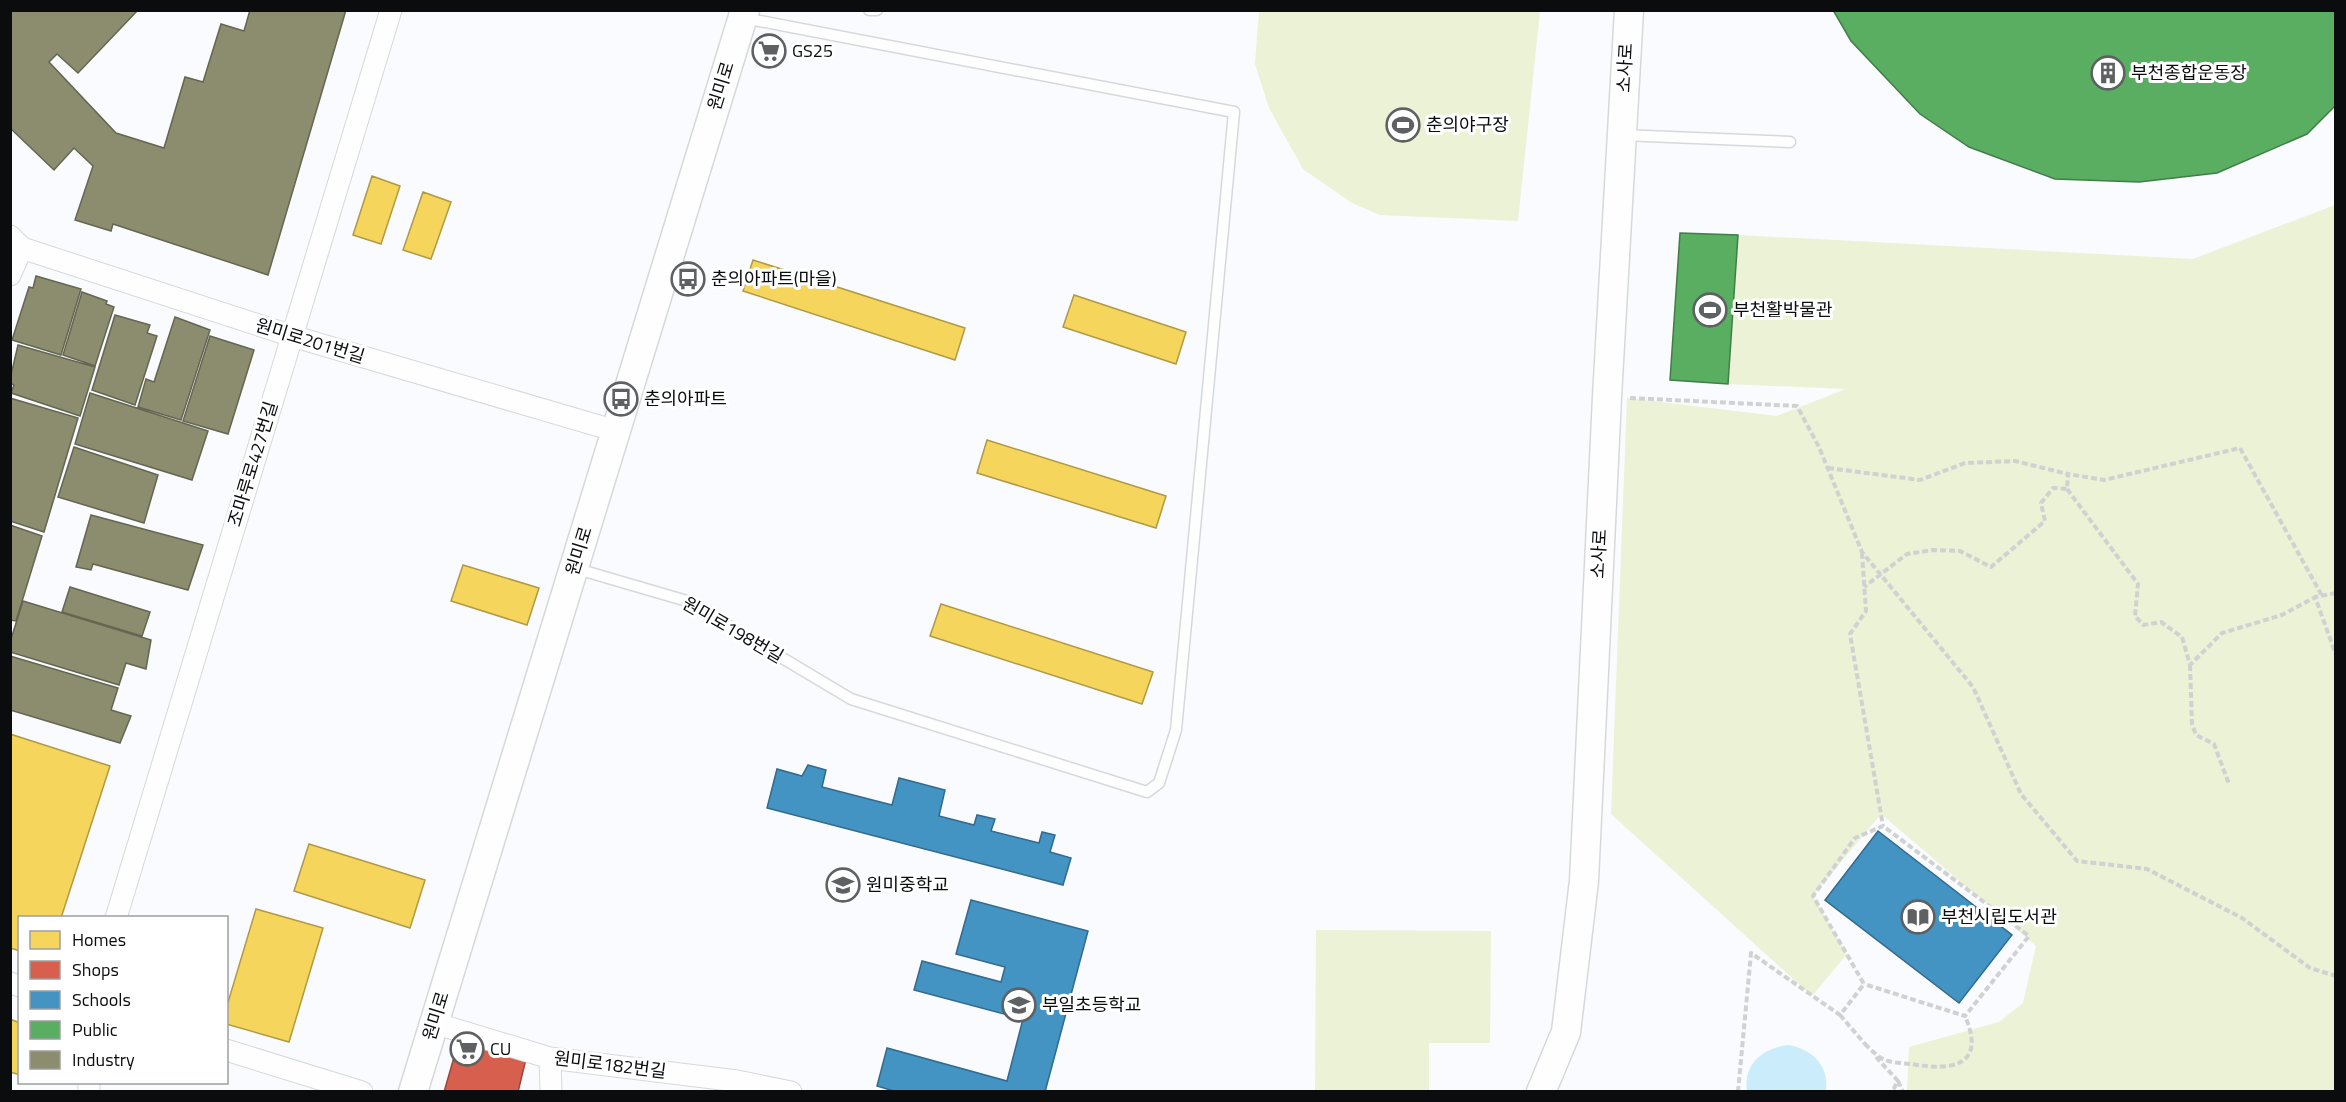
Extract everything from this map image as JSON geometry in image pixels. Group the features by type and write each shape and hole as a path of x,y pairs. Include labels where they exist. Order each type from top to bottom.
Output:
{"street":[{"name":"조마루로427번길","path":"117,916 391,10"},
{"name":"소사로","path":"1541,1092 1566,1032 1584,881 1607,396 1629,10"},
{"name":"원미로","path":"413,1092 744,14"},
{"name":"원미로201번길","path":"16,242 292,336 615,431"},
{"path":"10,275 16,242"},
{"name":"원미로182번길","path":"434,1023 549,1058 737,1081 790,1092"},
{"path":"228,1051 362,1092"},
{"path":"549,1058 551,1092"}],"lane":[{"path":"869,10 877,10"},
{"name":"원미로198번길","path":"574,568 687,601 851,699 1147,792 1159,783 1176,730 1234,112 744,14"},
{"path":"1622,135 1790,142"}],"path":[{"path":"1607,396 1797,406 1828,468 1862,552 1973,687 2021,794 2077,861 2147,869 2242,918 2310,968 2336,976"},
{"path":"1828,468 1920,480 1965,463 2015,461 2104,480 2240,448 2321,594 2283,615 2222,633 2190,665"},
{"path":"2068,474 2067,489 2138,585 2135,616 2143,625 2161,622 2182,637 2190,665 2192,724 2196,735 2214,744 2229,784"},
{"path":"1864,588 1907,554 1924,551 1960,551 1991,567 2045,521 2041,503 2053,488 2067,489"},
{"path":"1862,552 1866,611 1850,634 1882,826 2029,936 1965,1016"},
{"path":"2315,597 2336,593"},
{"path":"2315,597 2336,655"},
{"path":"1882,826 1856,838 1813,896 1864,984 1965,1016"},
{"path":"1738,1092 1751,953 1840,1015 1898,1081 1903,1092"},
{"path":"1840,1015 1864,984"},
{"path":"1865,1044 1882,1059 1946,1069 1962,1064 1971,1051 1972,1033 1965,1016"},
{"path":"1892,1092 1898,1081"}],"green space":[{"name":"춘의야구장","path":"1259,11 1540,11 1518,221 1380,215 1352,203 1303,169 1269,108 1255,64"},
{"path":"2335,205 2335,1091 1907,1091 1909,1047 1999,1022 2023,1003 2036,946 1881,814 1813,896 1847,954 1812,996 1611,814 1627,398 1777,416 1846,389 1728,384 1738,235 2193,259"},
{"path":"1316,930 1491,931 1490,1043 1429,1043 1429,1091 1315,1091"}],"water":[{"path":"1788,1045 1811,1054 1822,1066 1825,1073 1826,1091 1747,1091 1748,1073 1757,1059 1770,1050"}],"building: Homes":[{"path":"372,176 400,186 381,244 353,235"},
{"path":"423,192 451,202 431,259 403,250"},
{"path":"753,260 965,328 955,360 743,291"},
{"path":"1074,295 1186,332 1176,364 1063,327"},
{"path":"987,440 1166,496 1156,528 977,473"},
{"path":"463,565 539,588 527,625 451,601"},
{"path":"941,604 1153,672 1142,704 930,636"},
{"path":"10,734 110,766 62,916 18,916 18,950 10,948"},
{"path":"309,844 425,880 410,928 294,891"},
{"path":"256,909 323,928 289,1042 228,1025 228,1002"},
{"path":"10,1019 18,1022 18,1074 10,1072"}],"building: Shops":[{"path":"459,1040 526,1059 518,1092 444,1092"}],"building: Schools":[{"name":"원미중학교","path":"808,765 826,770 822,787 892,805 899,778 945,790 939,816 974,825 977,815 995,819 991,831 1039,843 1042,832 1055,835 1050,852 1071,858 1063,885 767,808 777,769 802,776"},
{"name":"부천시립도서관","path":"1878,831 2012,935 1959,1003 1825,900"},
{"name":"부일초등학교","path":"971,900 1088,931 1045,1092 897,1092 877,1086 887,1048 1007,1081 1023,1019 914,990 922,961 1001,982 1005,967 956,954"}],"building: Public":[{"name":"부천종합운동장","path":"1833,10 2336,10 2336,105 2307,134 2217,173 2139,182 2055,179 1969,147 1920,114 1851,41"},
{"path":"1680,233 1738,235 1728,384 1670,380"}],"building: Industry":[{"path":"10,10 138,10 78,73 57,54 49,62 116,133 164,148 185,77 203,82 221,24 244,31 250,10 346,10 268,275 113,224 111,231 75,220 93,166 74,148 54,170 10,128"},
{"path":"36,276 81,289 61,355 12,340 29,287 33,288"},
{"path":"82,292 107,301 106,304 114,307 95,366 63,355"},
{"path":"115,315 150,325 147,333 157,336 135,405 92,390"},
{"path":"175,317 210,330 181,420 138,407 146,379 154,382"},
{"path":"210,336 254,350 228,434 183,421"},
{"path":"18,345 95,367 80,416 11,393 14,385 10,383 10,379"},
{"path":"90,393 208,431 192,480 75,444"},
{"path":"10,398 78,418 44,532 10,521"},
{"path":"74,447 158,475 144,523 58,497"},
{"path":"91,515 203,545 188,590 93,564 91,570 76,567"},
{"path":"10,525 42,536 16,621 10,620"},
{"path":"70,587 150,612 142,636 62,612"},
{"path":"23,601 151,640 146,669 126,663 119,685 10,652 10,642"},
{"path":"10,656 118,688 111,710 131,716 120,743 10,710"}],"place":[{"name":"GS25","path":"769,51"},
{"name":"부천종합운동장","path":"2108,73"},
{"name":"춘의야구장","path":"1403,125"},
{"name":"춘의아파트(마을)","path":"688,279"},
{"name":"부천활박물관","path":"1710,310"},
{"name":"춘의아파트","path":"621,399"},
{"name":"원미중학교","path":"843,885"},
{"name":"부천시립도서관","path":"1918,917"},
{"name":"부일초등학교","path":"1019,1005"},
{"name":"CU","path":"467,1049"}]}
